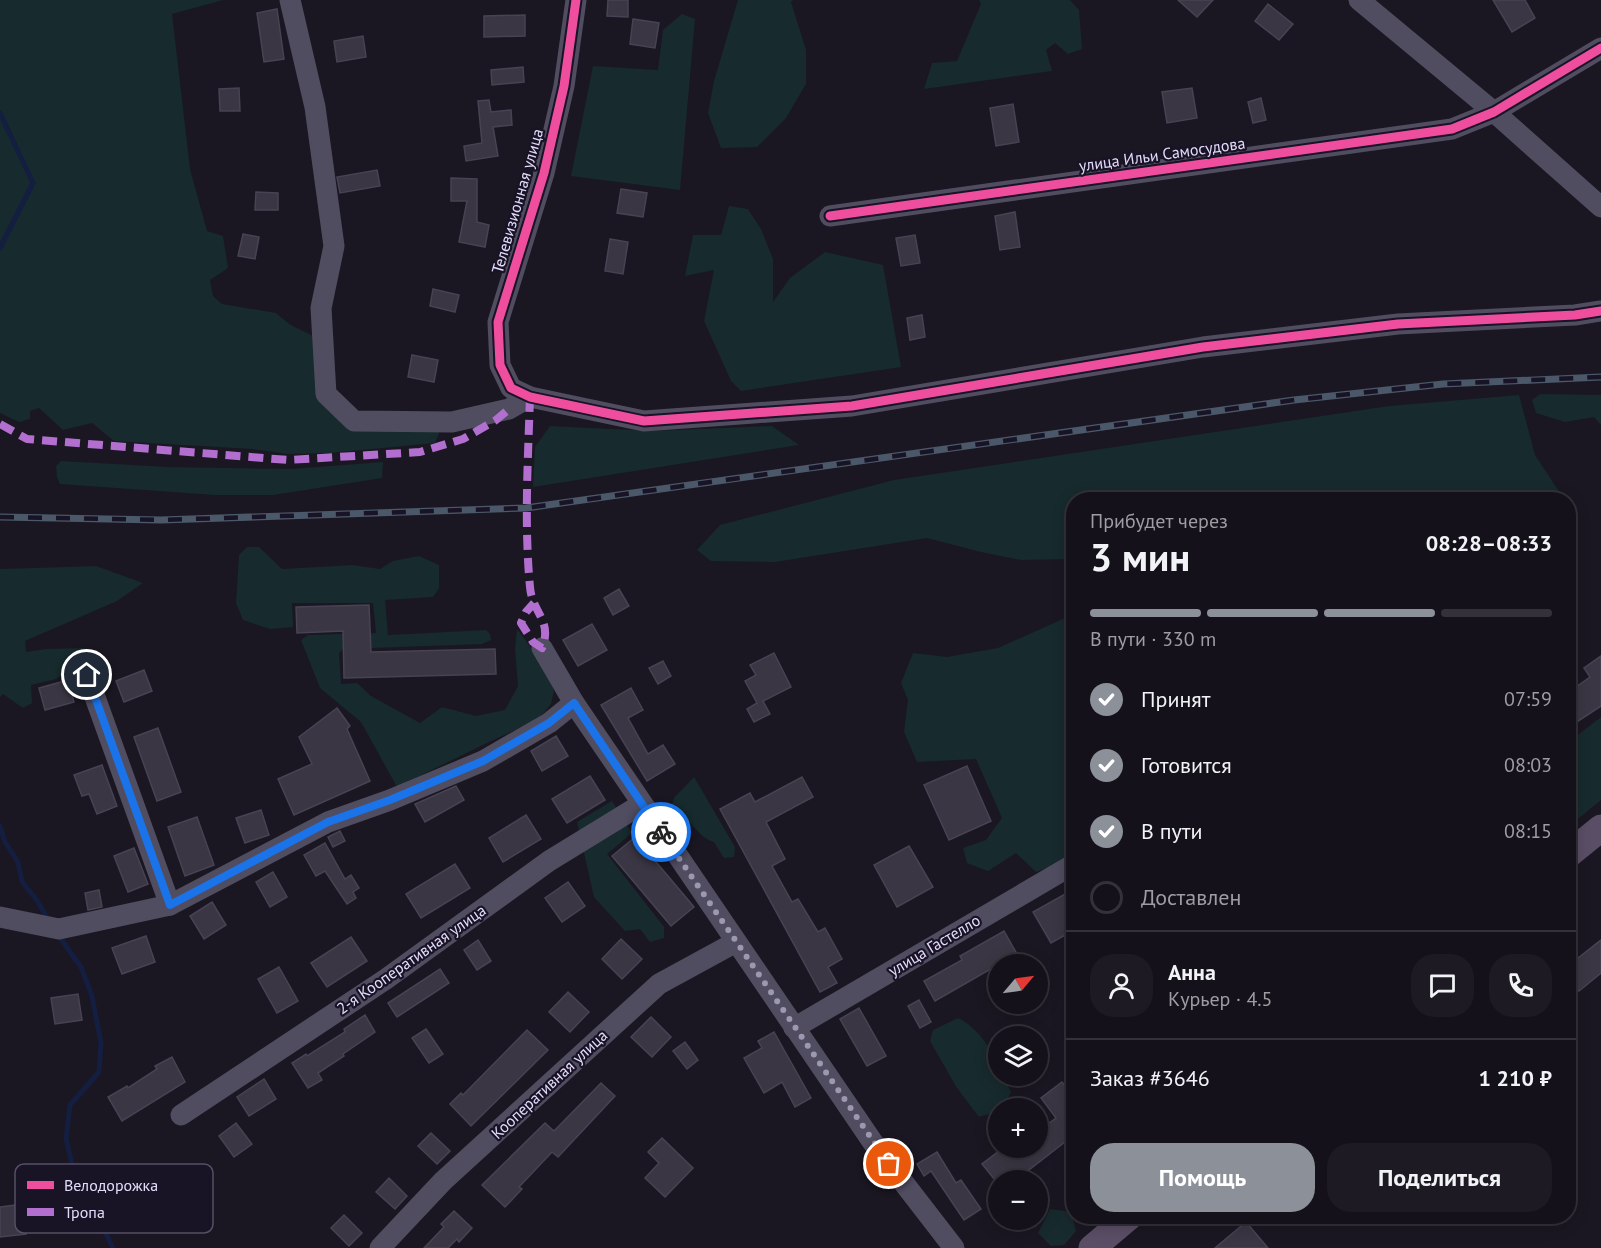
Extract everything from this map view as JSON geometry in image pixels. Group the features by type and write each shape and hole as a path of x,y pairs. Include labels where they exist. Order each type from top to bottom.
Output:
{"main road":[{"path":"1576,848 1601,828"},
{"path":"1092,1248 1120,1224"}],"street":[{"path":"290,0 315,107 334,246 321,308 326,394 354,421 452,422 509,409 530,397 644,421 852,406 1215,346 1398,324 1575,315 1601,311"},
{"name":"Телевизионная улица","path":"530,397 511,388 500,365 498,322 544,173 564,86 576,0"},
{"path":"1359,0 1494,112 1601,207"},
{"name":"улица Ильи Самосудова","path":"830,216 1452,129 1494,112 1601,48"},
{"path":"542,648 574,703 876,1148 954,1248"},
{"path":"87,675 170,905"},
{"path":"0,917 59,929 170,905 328,822 390,800 483,761 549,723 574,703"},
{"name":"2-я Кооперативная улица","path":"181,1115 386,979 549,861 642,804"},
{"name":"улица Гастелло","path":"794,1028 1066,869"},
{"name":"Кооперативная улица","path":"380,1248 443,1181 659,984 736,942"}],"green space":[{"path":"0,0 223,0 172,14 190,169 207,231 223,236 228,268 210,280 213,296 222,304 276,313 289,324 315,337 323,401 351,423 434,425 439,433 435,443 330,453 288,454 252,449 114,441 92,423 63,430 39,408 30,411 30,419 19,422 0,413"},
{"path":"738,0 793,0 791,2 806,50 806,84 786,118 757,147 721,148 708,113 714,81"},
{"path":"979,0 1070,0 1079,10 1082,49 1068,54 1055,43 1046,50 1052,71 924,89 932,63 957,61 981,4"},
{"path":"682,14 695,19 680,190 571,176 593,66 658,70 663,30"},
{"path":"729,206 748,209 761,229 773,259 773,302 790,278 825,252 883,265 901,367 741,391 731,381 704,321 714,270 685,276 693,235 721,235"},
{"path":"1540,394 1601,395 1601,425 1594,417 1565,422 1536,413 1532,400"},
{"path":"1519,395 1535,455 1559,492 1066,492 1066,559 1021,560 927,538 775,562 711,561 697,550 720,525 894,480 1389,406"},
{"path":"550,426 653,431 772,426 799,445 533,487 535,447"},
{"path":"61,461 168,467 291,469 383,462 382,478 273,495 215,495 60,484 56,466"},
{"path":"247,547 259,547 282,569 353,565 380,569 393,561 419,556 439,565 439,588 433,597 385,600 388,635 486,630 490,634 491,640 482,644 343,649 339,653 341,684 357,683 371,696 420,723 442,707 476,716 505,710 518,686 515,649 517,629 537,656 554,690 551,704 538,720 397,787 361,722 320,688 301,640 308,635 376,633 373,603 292,603 293,627 270,629 243,620 236,603 239,555"},
{"path":"96,566 143,583 117,601 25,641 26,652 85,648 82,662 56,679 31,685 32,703 23,708 3,694 0,697 0,569"},
{"path":"1066,618 1066,858 1061,863 1036,872 1016,853 988,871 967,863 963,848 986,840 1002,818 976,759 917,762 904,732 908,700 901,683 913,653 947,657 998,648"},
{"path":"1601,717 1601,800 1576,820 1576,737"},
{"path":"694,777 735,847 734,857 724,858 714,842 704,837 671,808 674,798"},
{"path":"612,801 632,833 607,854 664,927 664,938 650,942 640,929 625,931 594,897 577,822"},
{"path":"958,1018 972,1027 988,1046 988,1086 1008,1086 1011,1092 1008,1098 988,1098 988,1114 979,1117 957,1088 930,1041 933,1030"},
{"path":"1050,1209 1066,1211 1066,1224 1074,1224 1076,1231 1064,1245 1051,1246 1038,1233 1040,1230 1048,1230"}],"building":[{"path":"608,0 628,0 628,17 607,16"},
{"path":"1178,0 1213,0 1197,17"},
{"path":"1493,0 1525,0 1535,18 1512,32"},
{"path":"1268,4 1293,24 1279,40 1255,21"},
{"path":"277,9 284,59 264,62 257,13"},
{"path":"525,15 525,36 484,37 484,16"},
{"path":"633,19 659,23 655,48 630,44"},
{"path":"363,36 366,57 337,62 334,41"},
{"path":"523,67 524,82 492,85 491,70"},
{"path":"239,88 240,111 220,111 219,89"},
{"path":"1192,88 1197,118 1167,123 1162,92"},
{"path":"1261,98 1266,120 1253,123 1248,102"},
{"path":"489,100 491,112 511,110 512,125 493,127 498,156 466,161 464,146 482,143 478,101"},
{"path":"1013,104 1019,142 996,146 990,108"},
{"path":"377,170 380,186 340,193 337,177"},
{"path":"451,178 477,179 477,222 489,225 485,247 459,242 467,201 451,201"},
{"path":"621,189 647,193 643,217 617,213"},
{"path":"256,192 278,193 278,210 255,210"},
{"path":"1015,212 1020,247 1000,250 995,216"},
{"path":"243,234 259,237 255,259 238,256"},
{"path":"915,235 920,263 901,266 896,238"},
{"path":"610,239 628,242 623,274 605,271"},
{"path":"433,289 459,295 455,312 430,306"},
{"path":"922,315 925,337 910,340 907,318"},
{"path":"412,355 438,360 434,382 408,377"},
{"path":"619,589 629,606 613,615 604,598"},
{"path":"369,605 371,652 495,649 496,674 344,678 343,631 297,633 296,607"},
{"path":"592,624 607,650 578,666 563,640"},
{"path":"774,653 791,687 763,701 770,714 754,722 747,709 757,703 745,681 756,675 750,665"},
{"path":"1601,656 1601,706 1576,722 1576,687 1590,677 1584,668"},
{"path":"663,661 671,676 658,684 649,668"},
{"path":"144,670 152,691 124,702 116,681"},
{"path":"68,680 74,702 45,710 39,688"},
{"path":"631,688 643,710 628,718 648,754 663,745 675,764 647,781 601,705"},
{"path":"337,708 350,726 347,729 370,781 294,815 278,779 312,764 299,737"},
{"path":"158,728 181,792 157,801 134,737"},
{"path":"556,736 568,756 542,771 531,751"},
{"path":"102,765 117,806 97,814 89,794 82,796 74,775"},
{"path":"967,766 991,821 949,840 924,785"},
{"path":"590,776 605,800 567,823 552,799"},
{"path":"802,777 813,797 766,822 785,859 772,866 792,902 798,899 818,932 825,928 842,959 828,967 837,983 820,992 720,809 750,793 755,802"},
{"path":"456,786 464,800 425,822 415,804"},
{"path":"261,810 269,835 245,843 236,818"},
{"path":"526,815 541,839 503,862 489,838"},
{"path":"197,817 214,865 185,876 168,827"},
{"path":"340,831 345,841 333,847 328,837"},
{"path":"635,837 694,907 671,926 612,856"},
{"path":"325,843 345,879 351,875 359,888 353,892 356,898 347,904 325,871 316,876 304,855"},
{"path":"909,846 933,887 897,907 874,865"},
{"path":"134,848 148,884 128,892 114,856"},
{"path":"455,864 470,888 421,918 406,894"},
{"path":"273,872 287,897 270,907 256,882"},
{"path":"568,882 585,906 562,922 545,898"},
{"path":"99,890 102,907 88,910 85,893"},
{"path":"1066,893 1066,935 1051,943 1033,912"},
{"path":"212,902 226,925 204,939 190,916"},
{"path":"1004,931 1017,954 988,954 988,971 935,1001 924,981 962,960 960,956"},
{"path":"146,936 155,962 122,974 112,948"},
{"path":"351,937 367,961 327,987 311,963"},
{"path":"621,939 642,959 622,979 602,959"},
{"path":"478,940 491,961 477,970 464,950"},
{"path":"1601,940 1601,973 1579,991 1576,988 1576,960"},
{"path":"279,967 298,1001 277,1013 258,979"},
{"path":"440,969 449,983 397,1017 388,1003"},
{"path":"568,992 589,1012 570,1032 549,1012"},
{"path":"78,994 82,1020 55,1024 51,998"},
{"path":"919,1000 931,1022 920,1028 908,1006"},
{"path":"859,1008 886,1056 867,1066 840,1019"},
{"path":"365,1015 375,1032 318,1073 322,1080 308,1088 292,1063 345,1032 344,1029"},
{"path":"651,1017 671,1037 652,1057 631,1037"},
{"path":"426,1029 443,1054 429,1063 412,1038"},
{"path":"527,1030 548,1050 471,1126 450,1104 461,1093 463,1095"},
{"path":"774,1032 811,1098 795,1107 782,1082 764,1093 744,1058 762,1048 758,1041"},
{"path":"685,1042 698,1060 687,1069 673,1051"},
{"path":"172,1057 185,1082 122,1121 108,1097 127,1086 128,1088 157,1069 155,1066"},
{"path":"264,1079 276,1099 249,1116 237,1097"},
{"path":"1062,1082 1066,1087 1066,1141 1048,1155 1048,1124 1056,1118 1048,1107 1048,1098 1041,1098"},
{"path":"601,1083 615,1096 558,1157 552,1152 519,1187 522,1189 505,1207 482,1185 545,1123 554,1131"},
{"path":"236,1123 252,1144 234,1157 219,1136"},
{"path":"431,1133 450,1151 437,1164 418,1146"},
{"path":"662,1138 693,1168 665,1197 645,1178 659,1163 648,1152"},
{"path":"937,1152 956,1183 961,1180 981,1209 964,1220 931,1171 924,1176 917,1164"},
{"path":"990,1158 1044,1158 1029,1170 988,1171 982,1164"},
{"path":"389,1178 407,1196 395,1209 376,1192"},
{"path":"15,1205 15,1233 26,1234 0,1237 0,1207"},
{"path":"454,1211 472,1228 459,1242 457,1239 448,1248 424,1248 444,1227 441,1224"},
{"path":"344,1215 362,1233 349,1246 331,1228"},
{"path":"1244,1224 1248,1224 1268,1248 1215,1248"}],"waterway":[{"path":"0,113 33,183 0,248"},
{"path":"0,826 5,842 18,862 22,882 48,919"},
{"path":"58,935 81,967 92,996 101,1043 99,1072 70,1105 66,1139 72,1164"},
{"path":"106,1233 113,1248"}],"railway":[{"path":"0,517 161,520 526,508 1294,400 1443,384 1601,377"}],"marked path":[{"path":"530,397 527,492 528,563 530,587 532,596 534,604 544,623 545,638 542,648 533,642 521,623 526,612 534,603"},
{"path":"0,424 27,439 288,460 420,452 463,439 496,420 509,409"}],"cycle path":[{"path":"576,0 564,86 544,173 498,322 500,365 511,388 530,397 644,421 852,406 1203,347 1398,324 1575,315 1601,311"},
{"path":"830,216 1452,129 1494,112 1601,48"}],"way so far":[{"path":"661,832 889,1164"}],"route":[{"path":"87,675 170,905 328,822 390,800 483,761 549,723 574,703 661,832"}]}
